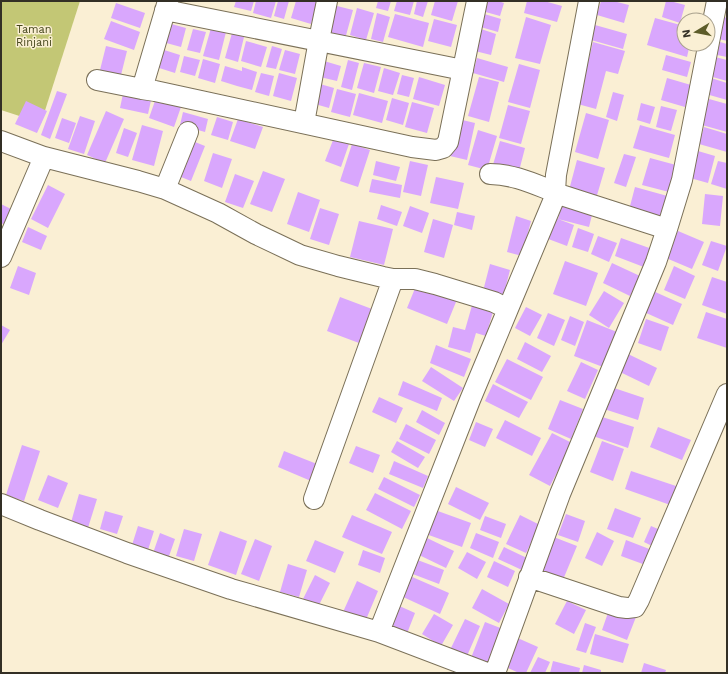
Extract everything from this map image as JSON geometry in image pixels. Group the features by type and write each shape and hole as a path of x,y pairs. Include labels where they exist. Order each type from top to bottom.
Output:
{"street":[{"path":"304,123 327,1"},
{"path":"96,80 155,91 412,147 436,150 443,148 448,142 477,1"},
{"path":"379,632 467,407 554,199 556,175 589,1"},
{"path":"495,673 560,494 656,262 667,229 682,180 717,1"},
{"path":"142,89 166,6 463,70"},
{"path":"165,189 188,132"},
{"path":"1,141 44,157 165,189 218,213 256,234 300,255 393,279 414,279 435,284 494,302 508,309"},
{"path":"1,257 44,157"},
{"path":"490,174 511,177 667,229"},
{"path":"314,500 393,279"},
{"path":"529,577 619,608 635,606 639,600 727,394"},
{"path":"1,504 134,556 231,589 379,632 487,673"}],"green space":[{"name":"Taman Rinjani","path":"1,1 80,1 41,123 1,110"}],"building":[{"path":"236,1 254,1 251,11 234,7"},
{"path":"256,1 276,1 271,18 253,13"},
{"path":"278,1 289,1 284,19 274,16"},
{"path":"296,1 317,2 311,24 291,18"},
{"path":"378,1 391,1 388,11 376,8"},
{"path":"397,1 414,1 410,15 394,11"},
{"path":"417,1 428,1 423,17 414,14"},
{"path":"435,1 458,1 452,21 431,15"},
{"path":"484,1 498,1 504,3 500,16 482,11"},
{"path":"527,1 544,1 562,6 557,22 524,13"},
{"path":"601,1 613,1 629,5 624,23 597,15"},
{"path":"666,1 685,5 683,12 676,12 676,22 662,17"},
{"path":"116,3 145,13 140,28 111,18"},
{"path":"333,5 353,10 345,39 325,33"},
{"path":"357,8 374,13 366,40 350,35"},
{"path":"377,13 390,17 383,42 371,39"},
{"path":"481,13 501,19 498,32 477,26"},
{"path":"395,14 429,23 423,47 388,37"},
{"path":"721,16 727,18 727,41 716,38"},
{"path":"526,17 551,25 540,64 515,58"},
{"path":"655,18 676,24 676,52 688,52 687,57 647,45"},
{"path":"434,19 457,25 451,47 428,41"},
{"path":"111,21 140,32 134,50 104,39"},
{"path":"164,22 186,28 181,47 159,41"},
{"path":"595,25 627,34 623,49 591,40"},
{"path":"211,28 226,32 219,60 203,56"},
{"path":"193,29 206,32 200,53 187,50"},
{"path":"481,29 496,34 491,55 475,51"},
{"path":"232,33 244,37 238,62 225,58"},
{"path":"246,41 267,47 261,67 241,61"},
{"path":"593,42 625,51 618,74 606,71 596,109 574,103 585,65 587,66"},
{"path":"720,42 727,44 727,57 717,55"},
{"path":"106,46 127,51 120,79 99,74"},
{"path":"272,46 282,49 276,69 266,67"},
{"path":"161,49 180,55 175,73 156,67"},
{"path":"285,50 300,54 295,74 279,70"},
{"path":"666,55 691,62 687,77 662,70"},
{"path":"184,56 200,60 195,76 180,72"},
{"path":"715,57 727,60 727,81 709,76"},
{"path":"477,58 508,67 504,82 473,73"},
{"path":"203,59 220,64 215,83 198,78"},
{"path":"348,60 359,63 352,90 341,87"},
{"path":"324,61 341,66 337,81 320,77"},
{"path":"364,63 381,67 374,93 357,88"},
{"path":"519,64 540,70 530,108 508,102"},
{"path":"225,66 242,71 242,67 257,72 252,90 221,81"},
{"path":"384,68 400,73 393,95 378,91"},
{"path":"261,73 274,76 269,96 255,92"},
{"path":"279,73 297,78 291,101 273,96"},
{"path":"402,75 414,78 409,97 397,94"},
{"path":"419,77 445,85 439,106 413,99"},
{"path":"479,77 499,82 489,122 468,116"},
{"path":"667,78 691,85 685,107 661,100"},
{"path":"711,78 727,83 727,100 706,94"},
{"path":"320,84 334,88 329,108 315,104"},
{"path":"124,89 152,96 148,114 120,108"},
{"path":"337,89 356,94 350,117 331,112"},
{"path":"57,91 67,94 50,139 41,135"},
{"path":"613,92 624,95 617,121 606,117"},
{"path":"359,93 388,101 382,123 353,115"},
{"path":"156,98 181,107 174,127 149,118"},
{"path":"392,98 409,103 403,125 386,120"},
{"path":"709,99 727,104 727,132 702,125"},
{"path":"26,101 47,111 37,133 15,124"},
{"path":"412,102 434,108 427,133 405,127"},
{"path":"641,103 655,107 650,124 637,120"},
{"path":"508,105 530,111 521,144 499,138"},
{"path":"661,106 677,110 671,131 656,127"},
{"path":"106,111 124,119 105,163 87,155"},
{"path":"183,112 208,119 205,132 180,125"},
{"path":"586,113 609,120 598,159 575,152"},
{"path":"80,116 95,121 84,154 68,149"},
{"path":"217,117 233,122 228,140 211,135"},
{"path":"62,118 76,123 69,143 55,138"},
{"path":"238,119 263,127 255,149 230,141"},
{"path":"458,119 475,123 467,160 450,156"},
{"path":"142,125 163,131 154,166 132,160"},
{"path":"640,125 675,135 669,158 633,148"},
{"path":"704,127 727,134 727,152 699,144"},
{"path":"124,128 137,133 128,157 116,153"},
{"path":"478,130 497,136 487,170 468,165"},
{"path":"335,135 350,141 341,167 325,161"},
{"path":"190,140 205,146 191,181 176,175"},
{"path":"500,141 525,148 518,175 492,168"},
{"path":"352,144 370,150 358,187 340,181"},
{"path":"698,151 715,156 708,183 690,178"},
{"path":"213,153 232,159 222,188 204,181"},
{"path":"624,154 636,157 626,187 614,183"},
{"path":"650,158 676,165 669,192 642,185"},
{"path":"577,160 605,168 595,202 568,194"},
{"path":"376,161 400,167 396,181 373,175"},
{"path":"410,161 428,165 421,196 403,192"},
{"path":"718,161 727,163 727,189 711,184"},
{"path":"263,171 285,179 272,212 250,204"},
{"path":"235,174 254,181 243,208 225,202"},
{"path":"436,177 464,183 458,209 430,203"},
{"path":"372,179 402,185 400,198 369,192"},
{"path":"48,185 65,194 48,228 31,219"},
{"path":"635,187 671,197 664,220 629,210"},
{"path":"298,192 320,200 309,232 287,224"},
{"path":"705,194 723,196 720,226 702,224"},
{"path":"564,198 594,207 589,227 558,219"},
{"path":"1,204 13,210 7,226 1,223"},
{"path":"381,205 402,212 397,226 377,219"},
{"path":"410,206 429,213 422,233 403,226"},
{"path":"320,208 339,214 329,245 310,239"},
{"path":"457,212 475,216 472,230 454,225"},
{"path":"516,216 531,221 522,256 507,252"},
{"path":"550,216 574,225 567,246 543,237"},
{"path":"433,219 453,225 444,258 424,252"},
{"path":"359,221 393,229 384,265 350,257"},
{"path":"28,227 47,236 41,250 22,242"},
{"path":"578,228 594,234 588,252 572,247"},
{"path":"678,231 704,242 692,269 666,258"},
{"path":"598,236 617,243 609,262 591,254"},
{"path":"621,238 655,250 649,269 615,256"},
{"path":"711,241 727,246 718,271 702,265"},
{"path":"565,261 598,273 586,306 553,294"},
{"path":"612,263 640,276 630,296 603,283"},
{"path":"490,264 510,270 502,301 482,295"},
{"path":"18,266 36,273 29,295 10,288"},
{"path":"674,266 695,276 685,299 664,290"},
{"path":"712,277 727,282 727,314 702,305"},
{"path":"418,281 458,297 447,324 407,308"},
{"path":"604,291 624,303 609,328 589,315"},
{"path":"653,291 682,304 673,325 644,312"},
{"path":"340,297 372,309 359,343 327,331"},
{"path":"473,302 494,308 486,336 476,333 470,353 448,347 453,327 465,330"},
{"path":"526,307 542,315 530,336 515,328"},
{"path":"706,312 727,319 727,348 697,338"},
{"path":"548,313 565,320 554,346 537,338"},
{"path":"570,316 584,322 575,346 561,340"},
{"path":"646,319 669,327 661,351 638,343"},
{"path":"587,320 617,332 603,367 574,356"},
{"path":"1,325 10,330 1,345"},
{"path":"525,342 551,356 542,372 517,359"},
{"path":"436,345 471,359 464,377 430,363"},
{"path":"628,354 657,368 649,386 620,372"},
{"path":"507,359 543,377 531,400 495,382"},
{"path":"581,362 598,370 585,399 567,391"},
{"path":"431,367 463,388 454,401 422,381"},
{"path":"403,381 442,398 437,411 398,395"},
{"path":"493,384 528,402 519,418 485,401"},
{"path":"611,387 644,398 638,420 604,409"},
{"path":"379,397 403,408 396,423 372,412"},
{"path":"560,400 583,409 571,439 548,429"},
{"path":"422,410 445,423 439,435 416,422"},
{"path":"599,416 634,427 628,448 593,436"},
{"path":"505,420 541,438 532,456 496,438"},
{"path":"476,422 493,429 485,447 469,440"},
{"path":"406,424 436,440 429,454 399,439"},
{"path":"658,427 691,440 682,460 650,447"},
{"path":"552,433 572,443 550,486 529,475"},
{"path":"397,441 425,457 418,468 391,452"},
{"path":"602,441 624,449 613,481 590,472"},
{"path":"22,445 40,451 24,501 6,495"},
{"path":"356,446 380,455 373,473 349,463"},
{"path":"284,451 317,464 311,481 278,467"},
{"path":"394,461 428,476 423,488 389,474"},
{"path":"631,471 682,488 676,507 625,489"},
{"path":"48,475 68,483 58,508 38,500"},
{"path":"384,477 420,495 414,507 378,489"},
{"path":"456,487 489,503 480,520 448,504"},
{"path":"375,493 411,511 402,529 366,510"},
{"path":"79,494 97,499 87,531 70,526"},
{"path":"615,508 641,518 633,538 607,529"},
{"path":"435,510 471,523 462,547 426,534"},
{"path":"105,511 123,516 117,534 100,529"},
{"path":"566,514 585,521 578,542 558,535"},
{"path":"352,515 392,532 382,554 342,537"},
{"path":"520,515 540,525 526,553 506,544"},
{"path":"485,516 506,524 501,538 480,530"},
{"path":"138,526 154,531 148,550 132,545"},
{"path":"651,526 665,532 658,549 644,542"},
{"path":"184,529 202,534 194,561 176,556"},
{"path":"220,531 247,541 236,575 208,565"},
{"path":"597,532 614,541 602,566 585,558"},
{"path":"160,533 175,539 168,559 153,553"},
{"path":"476,533 499,542 493,558 470,548"},
{"path":"551,536 577,546 560,587 534,576"},
{"path":"427,538 454,551 446,568 419,555"},
{"path":"255,539 272,546 259,581 241,574"},
{"path":"315,540 344,552 335,573 306,561"},
{"path":"626,540 657,552 651,567 621,556"},
{"path":"504,547 529,559 524,571 498,559"},
{"path":"363,550 385,558 380,573 358,565"},
{"path":"467,552 486,562 477,579 458,568"},
{"path":"415,559 444,570 439,584 410,573"},
{"path":"494,561 515,571 508,587 487,577"},
{"path":"288,564 307,570 299,597 280,592"},
{"path":"315,575 330,583 318,607 303,599"},
{"path":"410,576 449,593 440,614 401,596"},
{"path":"357,581 378,591 365,622 343,612"},
{"path":"482,589 509,604 499,623 472,608"},
{"path":"567,601 586,610 574,634 555,624"},
{"path":"395,604 415,613 406,636 385,628"},
{"path":"610,607 636,617 627,640 602,630"},
{"path":"434,614 453,625 441,646 422,634"},
{"path":"465,619 480,626 467,656 451,648"},
{"path":"485,622 503,629 489,665 471,658"},
{"path":"585,623 596,627 586,653 576,650"},
{"path":"595,634 629,644 623,663 590,654"},
{"path":"513,636 538,647 526,673 519,673 501,665"},
{"path":"538,657 550,662 545,673 530,673"},
{"path":"553,661 580,668 579,673 550,673"},
{"path":"644,663 666,670 665,673 641,673"},
{"path":"584,665 601,670 601,673 582,673"}]}
